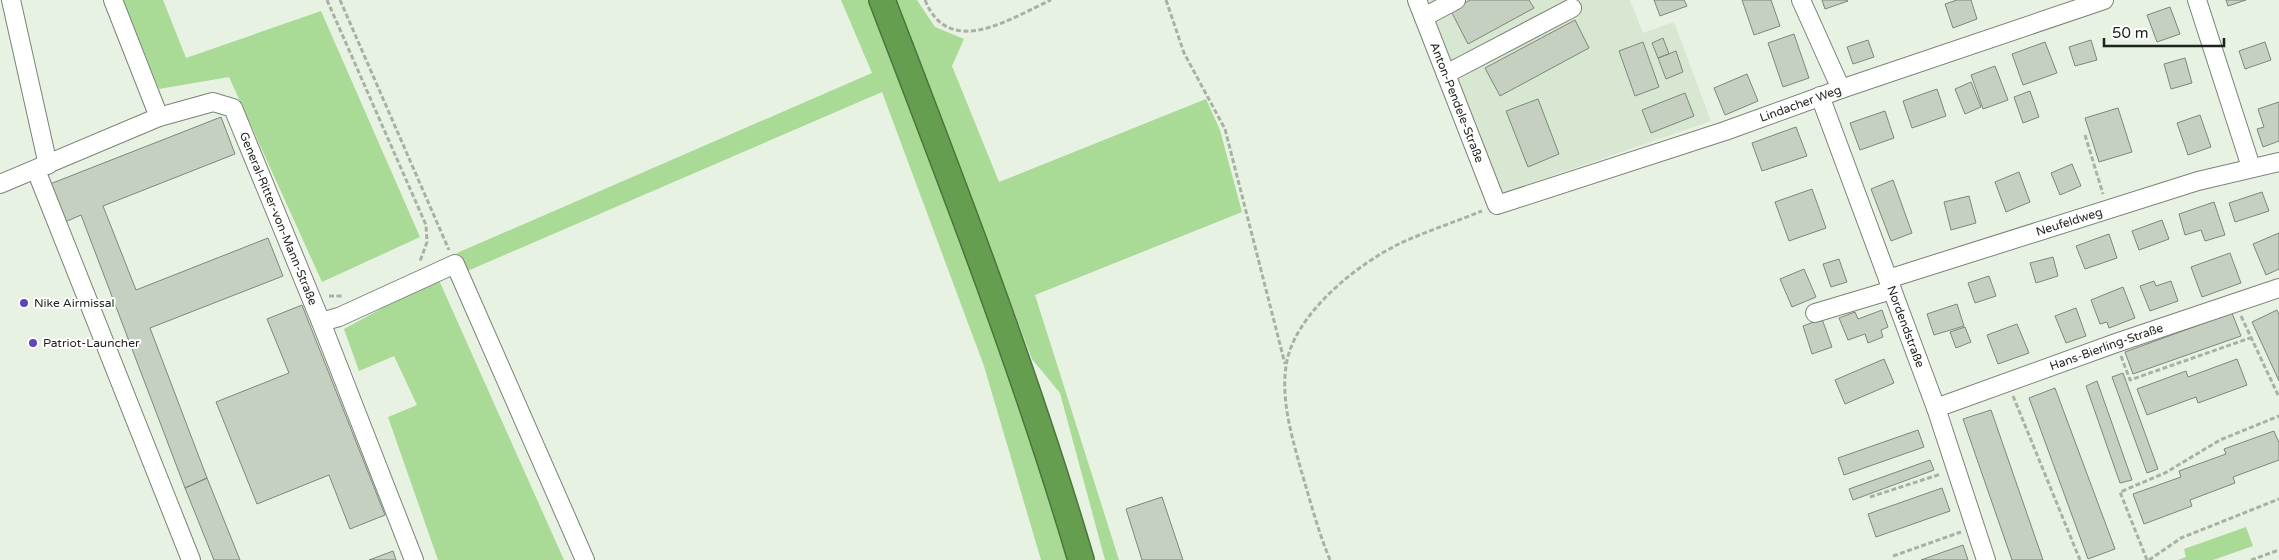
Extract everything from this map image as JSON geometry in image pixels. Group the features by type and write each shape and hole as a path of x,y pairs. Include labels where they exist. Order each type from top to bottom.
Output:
{"highway":[{"path":"882,0 983,264 1047,451 1081,560"}],"street":[{"path":"11,0 42,168 191,560"},
{"path":"113,0 159,117"},
{"name":"Anton-Pendele-Straße","path":"1417,0 1497,205"},
{"path":"1424,17 1456,0"},
{"path":"1801,0 1841,88"},
{"name":"Lindacher Weg","path":"1497,205 1724,131 1841,88 2104,0"},
{"path":"2197,0 2252,167"},
{"path":"1446,74 1572,8"},
{"name":"Nordendstraße","path":"1820,96 1936,408 1986,560"},
{"name":"General-Ritter-von-Mann-Straße","path":"0,184 42,168 159,117 213,102 233,108 321,322 414,560"},
{"name":"Neufeldweg","path":"1815,313 1890,284 2107,209 2198,181 2279,162"},
{"path":"321,322 339,317 455,264 585,560"},
{"name":"Hans-Bierling-Straße","path":"1936,408 2116,343 2279,288"}],"path":[{"path":"327,0 426,225 427,242 422,260 417,264"},
{"path":"340,0 455,264"},
{"path":"925,0 930,12 949,29 964,32 984,30 1050,0"},
{"path":"1166,0 1184,53 1225,129 1286,365 1285,392 1289,428 1321,538 1330,560"},
{"path":"2085,135 2107,209"},
{"path":"1286,365 1298,332 1319,303 1351,274 1400,244 1497,205"},
{"path":"326,293 330,297 349,293"},
{"path":"2236,304 2250,338 2279,397"},
{"path":"2116,343 2130,380 2250,338"},
{"path":"2007,383 2080,560"},
{"path":"2279,416 2220,440 2165,473 2120,492 2148,560 2155,558 2181,538 2279,499"},
{"path":"1870,497 1956,470"},
{"path":"1893,556 1975,527"},
{"path":"2251,560 2279,550"}],"shaded area":[{"path":"1425,0 1630,0 1643,33 1674,22 1711,121 1500,194"}],"green space":[{"path":"123,0 163,0 186,58 321,11 420,237 322,282 229,77 159,89"},
{"path":"841,0 871,0 1011,370 1071,560 1041,560 984,366 882,92 465,272 457,253 872,73"},
{"path":"896,0 917,0 935,27 964,39 952,66 999,182 1206,99 1220,130 1242,212 1035,295 1119,560 1105,560 1060,393 1032,359"},
{"path":"438,278 564,560 438,560 388,417 417,405 394,356 359,371 344,329"},
{"path":"2246,527 2253,546 2213,560 2178,560 2186,557 2184,549"}],"building":[{"path":"1470,0 1529,0 1534,8 1468,44 1451,11"},
{"path":"1654,0 1684,0 1687,6 1660,16"},
{"path":"1742,0 1771,0 1780,26 1754,35"},
{"path":"1822,0 1847,0 1848,1 1825,9"},
{"path":"1957,0 1971,0 1977,19 1953,28 1945,4"},
{"path":"2226,0 2246,0 2228,6"},
{"path":"2170,7 2180,34 2157,42 2147,15"},
{"path":"1575,20 1589,48 1500,96 1485,68"},
{"path":"1794,34 1809,78 1783,87 1768,43"},
{"path":"1663,38 1669,54 1658,58 1652,43"},
{"path":"1868,40 1874,57 1853,64 1847,47"},
{"path":"2091,40 2097,60 2075,66 2069,47"},
{"path":"1643,42 1659,87 1635,96 1619,51"},
{"path":"2045,42 2057,73 2023,85 2012,54"},
{"path":"2265,42 2271,60 2245,69 2239,51"},
{"path":"1676,51 1683,72 1666,79 1658,58"},
{"path":"2185,58 2192,83 2171,89 2164,64"},
{"path":"1995,66 2008,100 1983,109 1971,75"},
{"path":"1747,74 1758,101 1725,115 1714,88"},
{"path":"1971,82 1981,107 1965,114 1955,89"},
{"path":"1937,89 1946,116 1912,128 1903,101"},
{"path":"2030,91 2039,117 2023,123 2014,97"},
{"path":"1685,93 1694,116 1651,133 1642,110"},
{"path":"1538,99 1559,154 1528,167 1506,111"},
{"path":"2279,102 2279,141 2263,147 2257,129 2264,127 2258,109"},
{"path":"2118,108 2132,152 2099,162 2085,118"},
{"path":"1885,111 1894,138 1860,150 1850,123"},
{"path":"2200,115 2211,147 2188,155 2177,123"},
{"path":"221,117 235,154 103,206 136,290 268,238 283,276 150,328 207,478 185,488 81,215 65,222 50,184"},
{"path":"1796,127 1807,156 1762,171 1752,143"},
{"path":"2072,164 2081,186 2060,195 2051,173"},
{"path":"2019,172 2030,202 2006,212 1995,182"},
{"path":"1893,180 1912,233 1891,241 1871,189"},
{"path":"1812,189 1826,228 1789,241 1775,202"},
{"path":"2262,192 2269,211 2235,222 2229,203"},
{"path":"1969,196 1976,223 1951,230 1944,202"},
{"path":"2214,202 2225,235 2205,241 2201,230 2185,235 2179,214"},
{"path":"2162,220 2169,239 2139,250 2132,231"},
{"path":"2279,233 2279,269 2266,275 2253,244"},
{"path":"2109,234 2117,258 2085,269 2076,246"},
{"path":"2230,253 2241,283 2202,297 2191,267"},
{"path":"2053,257 2058,276 2036,283 2030,263"},
{"path":"1839,259 1847,282 1831,287 1823,264"},
{"path":"1804,269 1816,297 1792,307 1780,279"},
{"path":"1989,276 1996,296 1975,303 1968,283"},
{"path":"2154,281 2156,286 2171,281 2178,301 2150,311 2140,286"},
{"path":"2123,287 2135,318 2109,328 2107,322 2100,324 2091,300"},
{"path":"1957,304 1964,326 1934,335 1927,314"},
{"path":"302,305 385,515 350,529 329,475 257,504 216,402 289,373 267,319"},
{"path":"2076,308 2086,336 2066,343 2055,316"},
{"path":"1882,310 1888,327 1881,330 1883,337 1868,343 1865,334 1848,340 1839,318 1855,312 1858,319"},
{"path":"2277,310 2279,315 2279,381 2252,322"},
{"path":"2232,313 2241,336 2133,374 2125,352"},
{"path":"1822,319 1832,347 1812,354 1803,326"},
{"path":"2017,324 2029,353 1998,364 1987,335"},
{"path":"1965,327 1971,342 1956,348 1950,332"},
{"path":"1884,359 1894,383 1845,404 1835,380"},
{"path":"2237,359 2247,385 2198,403 2196,397 2147,415 2137,389 2186,371 2188,377"},
{"path":"2123,373 2158,469 2147,473 2112,377"},
{"path":"2097,381 2132,480 2120,483 2086,386"},
{"path":"2055,388 2115,549 2088,559 2029,398"},
{"path":"1991,410 2043,560 2012,560 1963,419"},
{"path":"1918,430 1924,447 1844,475 1838,458"},
{"path":"2274,431 2279,443 2279,460 2233,477 2235,483 2190,500 2192,506 2144,524 2133,494 2181,477 2179,471 2226,454 2224,449"},
{"path":"1930,460 1934,470 1853,500 1849,489"},
{"path":"207,478 240,560 214,560 185,488"},
{"path":"1942,488 1950,511 1876,537 1868,514"},
{"path":"1162,497 1183,560 1142,560 1126,509"},
{"path":"1963,545 1968,560 1921,560"},
{"path":"393,551 396,560 369,560"}],"place":[{"name":"Nike Airmissal","path":"24,303"},
{"name":"Patriot-Launcher","path":"33,343"}]}
